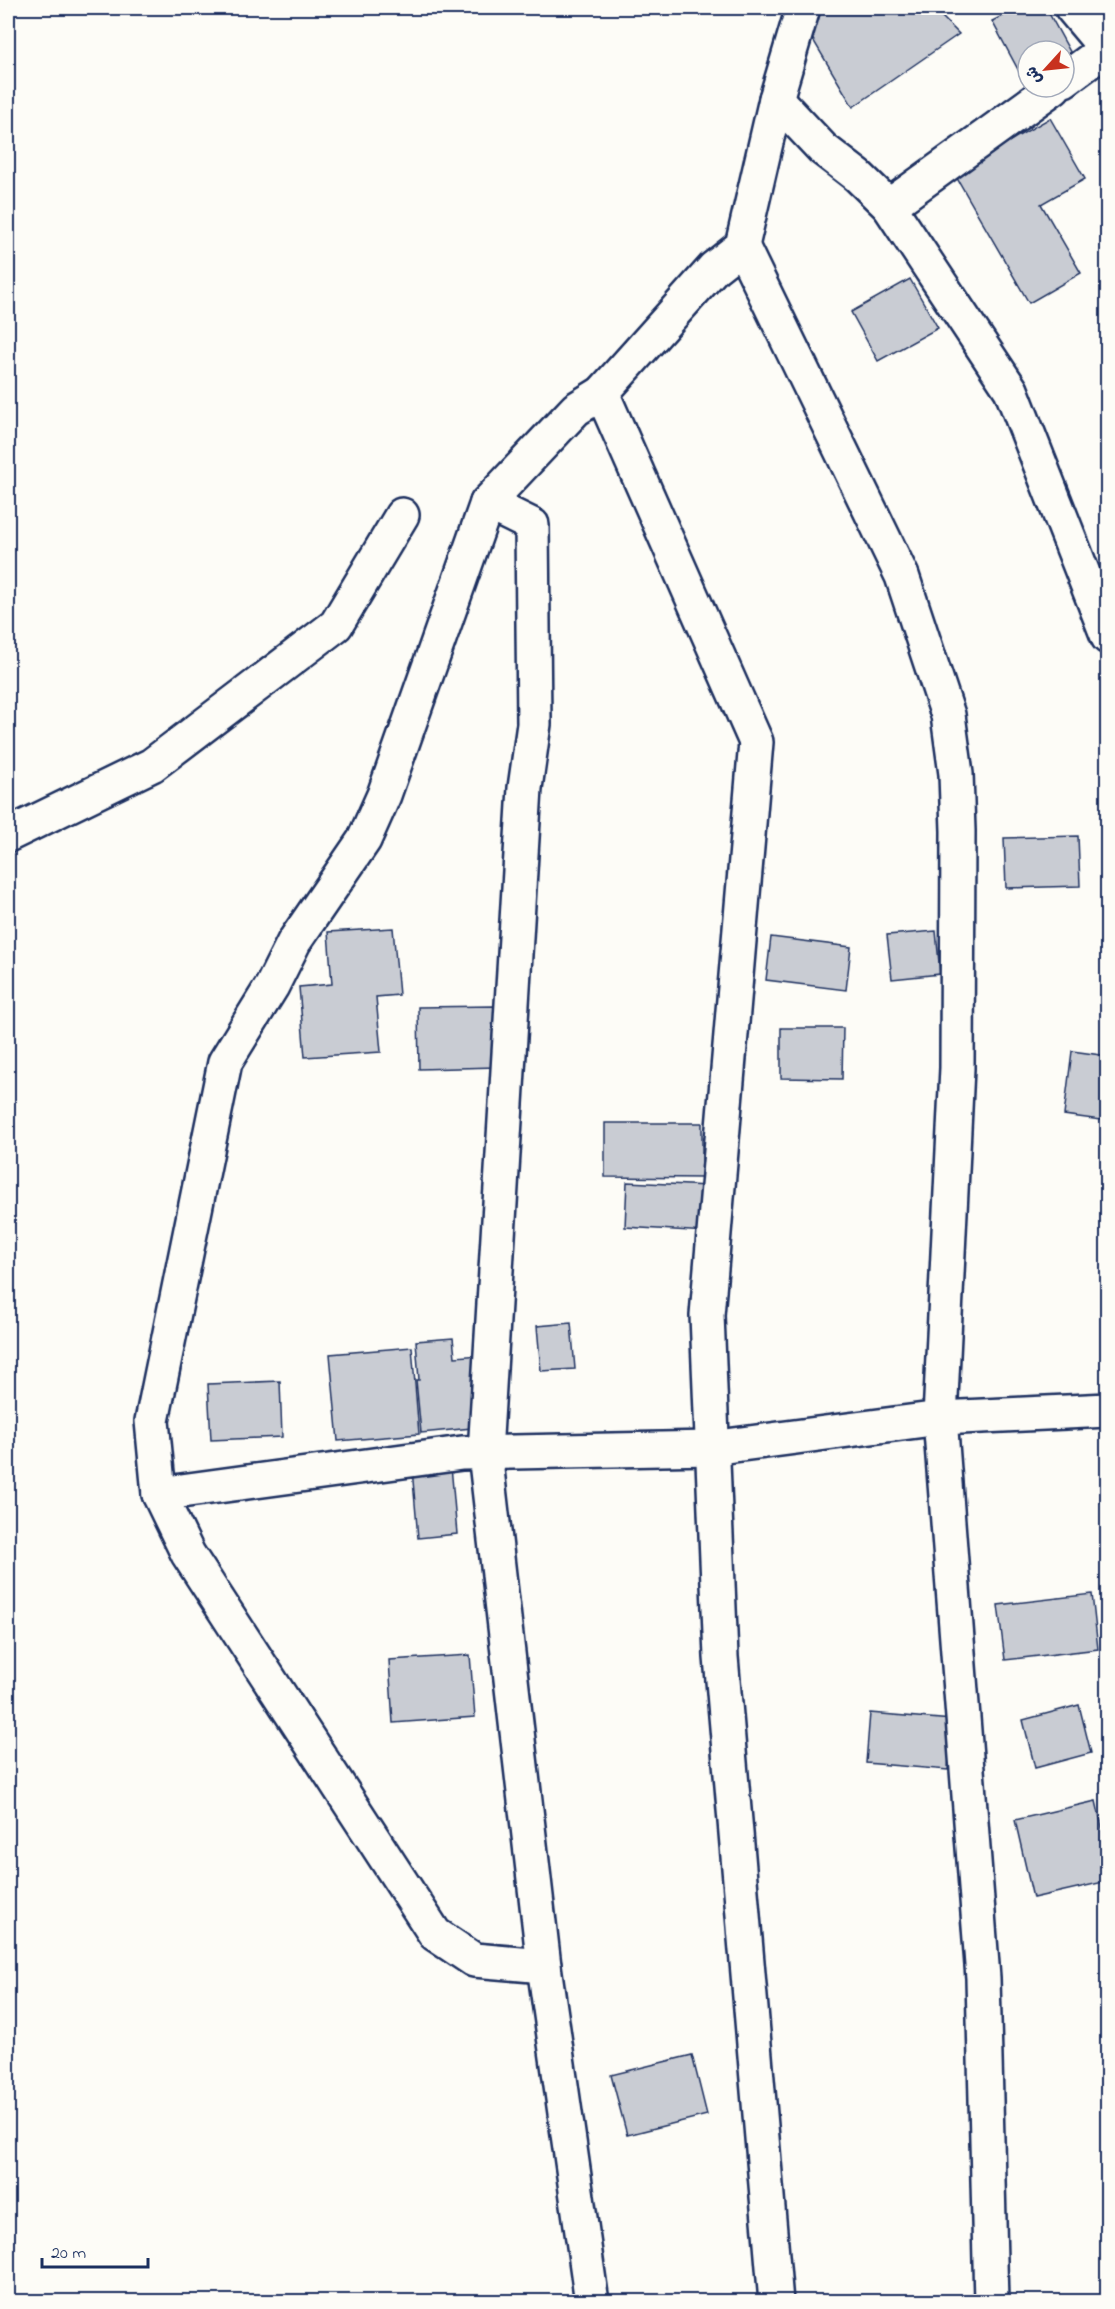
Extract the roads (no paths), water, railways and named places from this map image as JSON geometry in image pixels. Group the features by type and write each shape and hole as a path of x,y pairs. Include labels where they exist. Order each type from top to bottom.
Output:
{"street":[{"path":"544,1966 474,1960 435,1934 188,1554 159,1494 152,1421 225,1062 272,986 294,942 364,840 384,795 488,503 576,409 602,393 714,268 742,246 776,99 803,8"},
{"path":"1072,8 1107,50 1076,72"},
{"path":"776,99 823,149 858,176 889,206 1011,390 1107,637"},
{"path":"889,206 1037,99"},
{"path":"742,246 902,576 948,715 956,774 958,831 957,1068 940,1418 983,1978 991,2301"},
{"path":"602,393 756,742 707,1315 721,1657 776,2301"},
{"path":"488,503 532,525 534,724 525,788 485,1453 544,1966 592,2301"},
{"path":"8,835 152,765 336,625 402,514"},
{"path":"159,1494 462,1454 711,1448 940,1418 1107,1410"}]}
